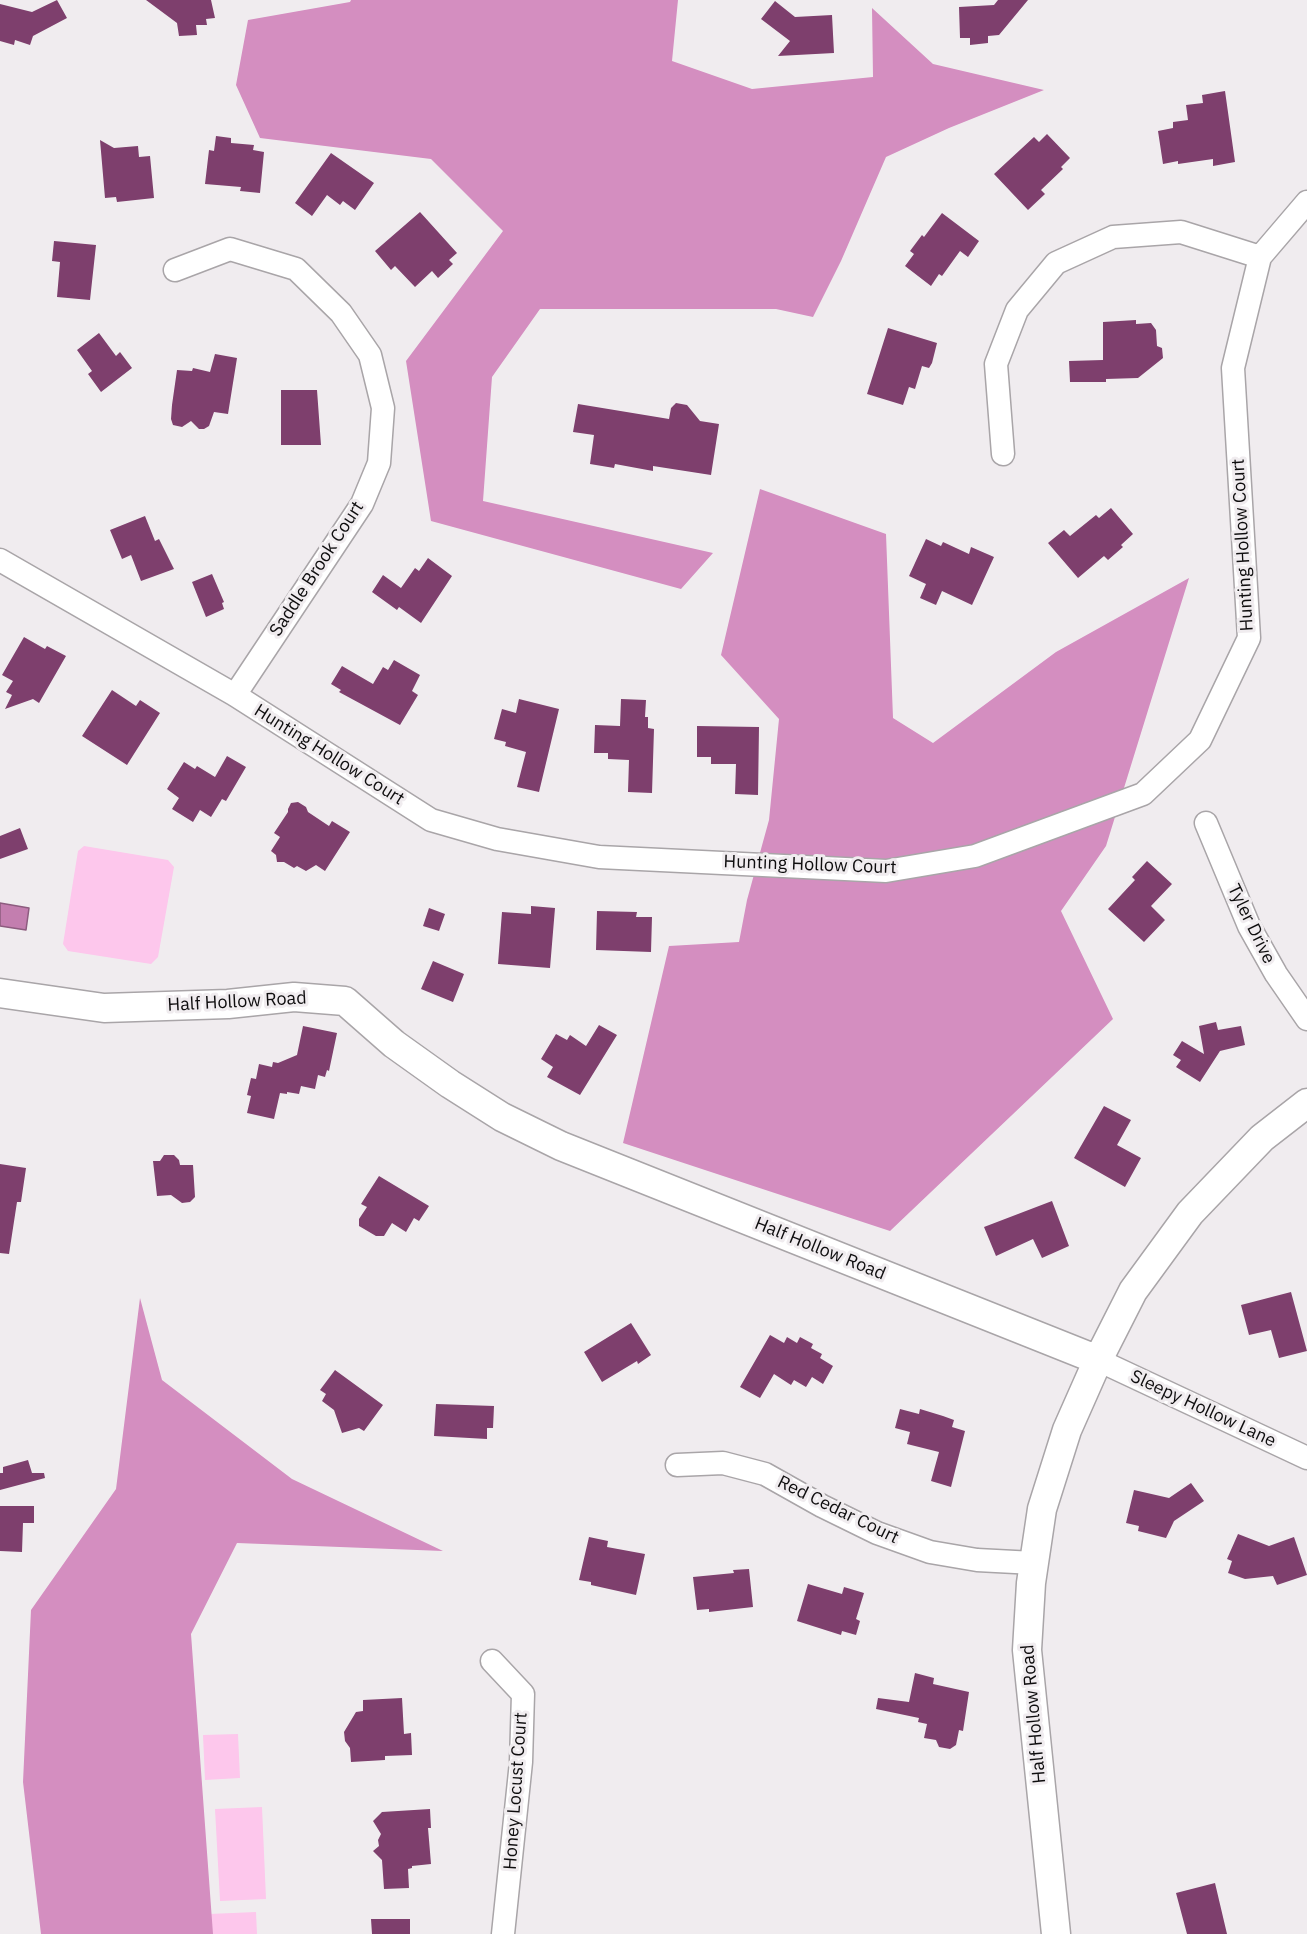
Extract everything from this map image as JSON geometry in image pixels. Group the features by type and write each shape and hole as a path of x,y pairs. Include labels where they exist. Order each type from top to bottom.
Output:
{"street":[{"name":"Hunting Hollow Court","path":"0,560 235,695 431,820 497,839 599,857 886,871 975,856 1143,794 1200,740 1249,638 1233,368 1260,257 1307,202"},
{"path":"1003,454 996,364 1017,310 1056,263 1113,237 1181,232 1260,257"},
{"name":"Saddle Brook Court","path":"176,270 230,249 296,269 341,312 370,355 383,408 379,463 362,504 235,695"},
{"name":"Tyler Drive","path":"1206,823 1250,926 1276,975 1307,1019"},
{"name":"Half Hollow Road","path":"0,993 104,1008 228,1004 294,996 345,1001 394,1044 450,1084 502,1117 561,1146 1098,1360 1063,1441 1042,1509 1031,1583 1027,1650 1056,1934"},
{"path":"1098,1360 1133,1292 1190,1213 1262,1137 1307,1103"},
{"name":"Sleepy Hollow Lane","path":"1098,1360 1307,1458"},
{"name":"Red Cedar Court","path":"677,1465 723,1463 765,1474 877,1533 930,1552 977,1560 1034,1563"},
{"name":"Honey Locust Court","path":"492,1661 523,1695 521,1762 503,1934"}],"shaded area":[{"path":"351,0 678,0 672,61 752,89 873,77 872,8 933,64 1044,90 949,128 886,157 841,261 813,317 776,309 540,309 492,377 483,501 713,553 681,589 431,521 406,361 503,231 431,159 260,138 236,85 248,20"},
{"path":"760,489 886,534 893,718 933,743 1056,652 1189,578 1106,846 1061,911 1113,1019 890,1231 623,1143 669,946 739,942 747,900 769,820 779,719 721,655"},
{"path":"84,846 168,860 174,867 158,957 151,964 68,951 63,944 78,851"},
{"path":"0,903 29,908 26,930 0,926"},
{"path":"140,1298 162,1380 292,1479 443,1551 237,1543 191,1634 213,1934 41,1934 23,1782 31,1610 116,1489"},
{"path":"238,1734 240,1778 205,1780 203,1735"},
{"path":"262,1807 266,1899 220,1901 215,1809"},
{"path":"256,1912 257,1934 210,1934 209,1914"}],"building":[{"path":"57,0 67,18 33,36 30,45 15,40 14,45 0,41 0,4 32,12"},
{"path":"146,0 211,0 215,18 206,19 207,25 196,25 197,35 179,36 177,23"},
{"path":"998,0 1028,0 999,35 988,36 988,43 970,45 970,38 960,38 959,7 994,5"},
{"path":"775,1 795,17 832,15 834,53 778,56 790,41 761,19"},
{"path":"1225,91 1235,162 1213,166 1213,159 1163,164 1158,131 1173,128 1173,122 1188,120 1186,105 1203,103 1202,95"},
{"path":"1047,134 1070,158 1061,167 1063,169 1041,190 1045,194 1028,210 994,174 1034,137 1039,142"},
{"path":"216,136 231,138 231,143 254,145 253,150 264,152 260,193 240,191 241,187 205,184 209,150 214,151"},
{"path":"100,140 114,148 138,146 139,157 150,156 154,198 117,202 116,197 105,198"},
{"path":"331,153 374,183 355,210 343,201 340,205 327,195 312,216 295,203"},
{"path":"420,212 457,253 449,260 453,264 438,278 432,271 415,287 395,266 391,270 375,251"},
{"path":"942,213 979,241 968,257 960,251 942,276 939,274 931,286 905,266 914,254 910,251"},
{"path":"54,241 96,245 90,300 57,297 60,262 52,261"},
{"path":"1136,320 1136,324 1151,323 1156,330 1157,346 1162,348 1163,358 1138,378 1106,379 1106,382 1070,382 1069,361 1103,360 1103,322"},
{"path":"888,328 937,343 932,363 929,368 922,366 915,389 909,387 903,405 867,394"},
{"path":"99,333 116,356 120,352 132,368 101,392 88,374 92,371 77,350"},
{"path":"215,354 237,358 228,414 214,412 209,426 204,429 199,429 191,421 182,427 173,425 172,405 177,370 192,371 193,368 210,372"},
{"path":"281,390 317,390 321,445 281,445"},
{"path":"676,403 687,405 700,421 719,424 711,475 653,466 653,471 615,464 614,468 590,464 594,435 573,432 578,404 669,419 671,408"},
{"path":"1111,508 1133,534 1121,545 1123,547 1108,560 1104,556 1078,578 1048,543 1064,530 1070,536 1096,515 1099,518"},
{"path":"145,516 155,541 159,539 174,569 141,581 131,555 122,559 110,530"},
{"path":"926,539 941,546 943,542 969,554 971,547 994,557 972,605 942,591 936,605 920,598 926,584 909,576"},
{"path":"428,558 452,576 421,623 399,607 397,610 372,592 383,575 401,588 415,568 419,571"},
{"path":"212,574 224,602 222,603 224,609 206,617 192,582"},
{"path":"24,637 45,649 47,646 66,656 39,703 33,699 5,709 12,695 6,692 13,681 2,675"},
{"path":"394,660 420,675 412,691 418,695 400,725 339,692 341,690 331,684 342,666 373,684 383,667 388,670"},
{"path":"112,690 136,706 140,700 160,713 127,765 82,736"},
{"path":"519,699 559,709 539,792 517,787 526,752 505,746 506,742 494,739 502,709 516,713"},
{"path":"621,699 646,700 645,717 648,717 648,728 654,729 652,793 628,792 629,760 608,759 608,753 594,753 595,725 620,726"},
{"path":"697,726 759,727 758,795 735,794 736,764 711,764 711,757 697,757"},
{"path":"227,756 246,767 226,801 222,799 211,817 200,810 193,822 172,809 179,798 167,789 184,762 195,769 197,766 215,777"},
{"path":"298,802 329,826 332,821 350,832 325,871 316,865 306,871 297,866 294,868 284,862 277,862 276,855 271,851 280,837 274,833 288,812 291,803"},
{"path":"20,828 28,849 0,859 0,836"},
{"path":"1147,861 1172,884 1151,906 1165,920 1144,942 1108,909 1135,880 1132,877"},
{"path":"531,906 555,908 550,968 498,964 502,912 531,914"},
{"path":"429,908 445,914 439,931 423,926"},
{"path":"597,911 637,912 636,917 652,917 651,952 596,950"},
{"path":"433,961 464,974 453,1002 421,989"},
{"path":"1216,1022 1218,1030 1241,1026 1245,1045 1220,1051 1200,1082 1176,1067 1181,1060 1173,1055 1182,1041 1204,1054 1199,1026"},
{"path":"599,1025 617,1035 580,1095 547,1077 553,1067 541,1059 556,1034 567,1040 570,1035 586,1046"},
{"path":"303,1026 337,1033 329,1071 327,1070 325,1077 318,1075 315,1089 301,1086 299,1094 280,1093 274,1119 247,1113 251,1096 247,1095 251,1078 256,1079 259,1064 272,1067 273,1062 278,1063 297,1055"},
{"path":"1104,1106 1131,1120 1117,1145 1141,1158 1125,1187 1074,1158"},
{"path":"164,1155 174,1155 180,1165 193,1165 195,1197 190,1202 182,1203 171,1195 157,1196 153,1161 160,1161"},
{"path":"0,1164 26,1168 21,1202 17,1202 9,1254 0,1253"},
{"path":"379,1176 429,1206 419,1221 414,1218 406,1232 392,1223 384,1236 376,1236 359,1226 359,1219 367,1207 361,1204"},
{"path":"1052,1201 1069,1246 1042,1258 1033,1239 996,1256 984,1227"},
{"path":"1291,1292 1307,1351 1279,1358 1271,1330 1249,1335 1241,1305"},
{"path":"631,1323 651,1355 602,1382 584,1352"},
{"path":"770,1335 784,1343 787,1337 797,1343 800,1337 813,1344 811,1348 822,1354 820,1358 833,1366 823,1384 812,1377 806,1387 794,1380 791,1385 774,1374 760,1398 740,1387"},
{"path":"335,1370 383,1405 364,1431 359,1428 342,1433 334,1410 322,1401 326,1394 320,1390"},
{"path":"436,1404 494,1406 493,1428 487,1428 487,1439 434,1436"},
{"path":"900,1409 919,1414 920,1409 943,1416 954,1420 952,1427 965,1431 951,1487 931,1481 939,1452 907,1444 910,1432 895,1428"},
{"path":"28,1460 32,1473 44,1473 45,1478 0,1490 0,1473 3,1473 3,1467"},
{"path":"1191,1483 1204,1501 1174,1521 1166,1538 1138,1531 1139,1526 1126,1523 1134,1490 1169,1498"},
{"path":"0,1506 34,1506 34,1523 23,1523 22,1552 0,1551"},
{"path":"1238,1534 1269,1546 1294,1537 1307,1575 1277,1585 1273,1576 1245,1579 1228,1573 1232,1561 1227,1559"},
{"path":"589,1537 608,1541 607,1547 645,1554 636,1595 579,1580"},
{"path":"749,1569 753,1607 709,1612 709,1609 697,1610 693,1577 734,1573 733,1570"},
{"path":"808,1584 842,1594 844,1587 864,1593 856,1619 860,1621 856,1635 842,1631 841,1635 797,1621"},
{"path":"915,1673 934,1678 933,1684 969,1692 963,1731 959,1730 956,1745 950,1749 939,1747 936,1740 924,1738 927,1724 918,1722 919,1718 876,1709 878,1698 909,1702"},
{"path":"402,1698 404,1734 411,1733 412,1755 385,1756 385,1760 351,1762 350,1748 345,1741 344,1732 356,1712 363,1711 363,1700"},
{"path":"430,1809 431,1828 428,1828 431,1864 412,1866 408,1869 409,1888 384,1889 382,1860 373,1851 379,1846 378,1840 381,1834 373,1821 382,1812"},
{"path":"1215,1883 1227,1934 1187,1934 1176,1893"},
{"path":"371,1919 410,1919 410,1934 372,1934"}]}
